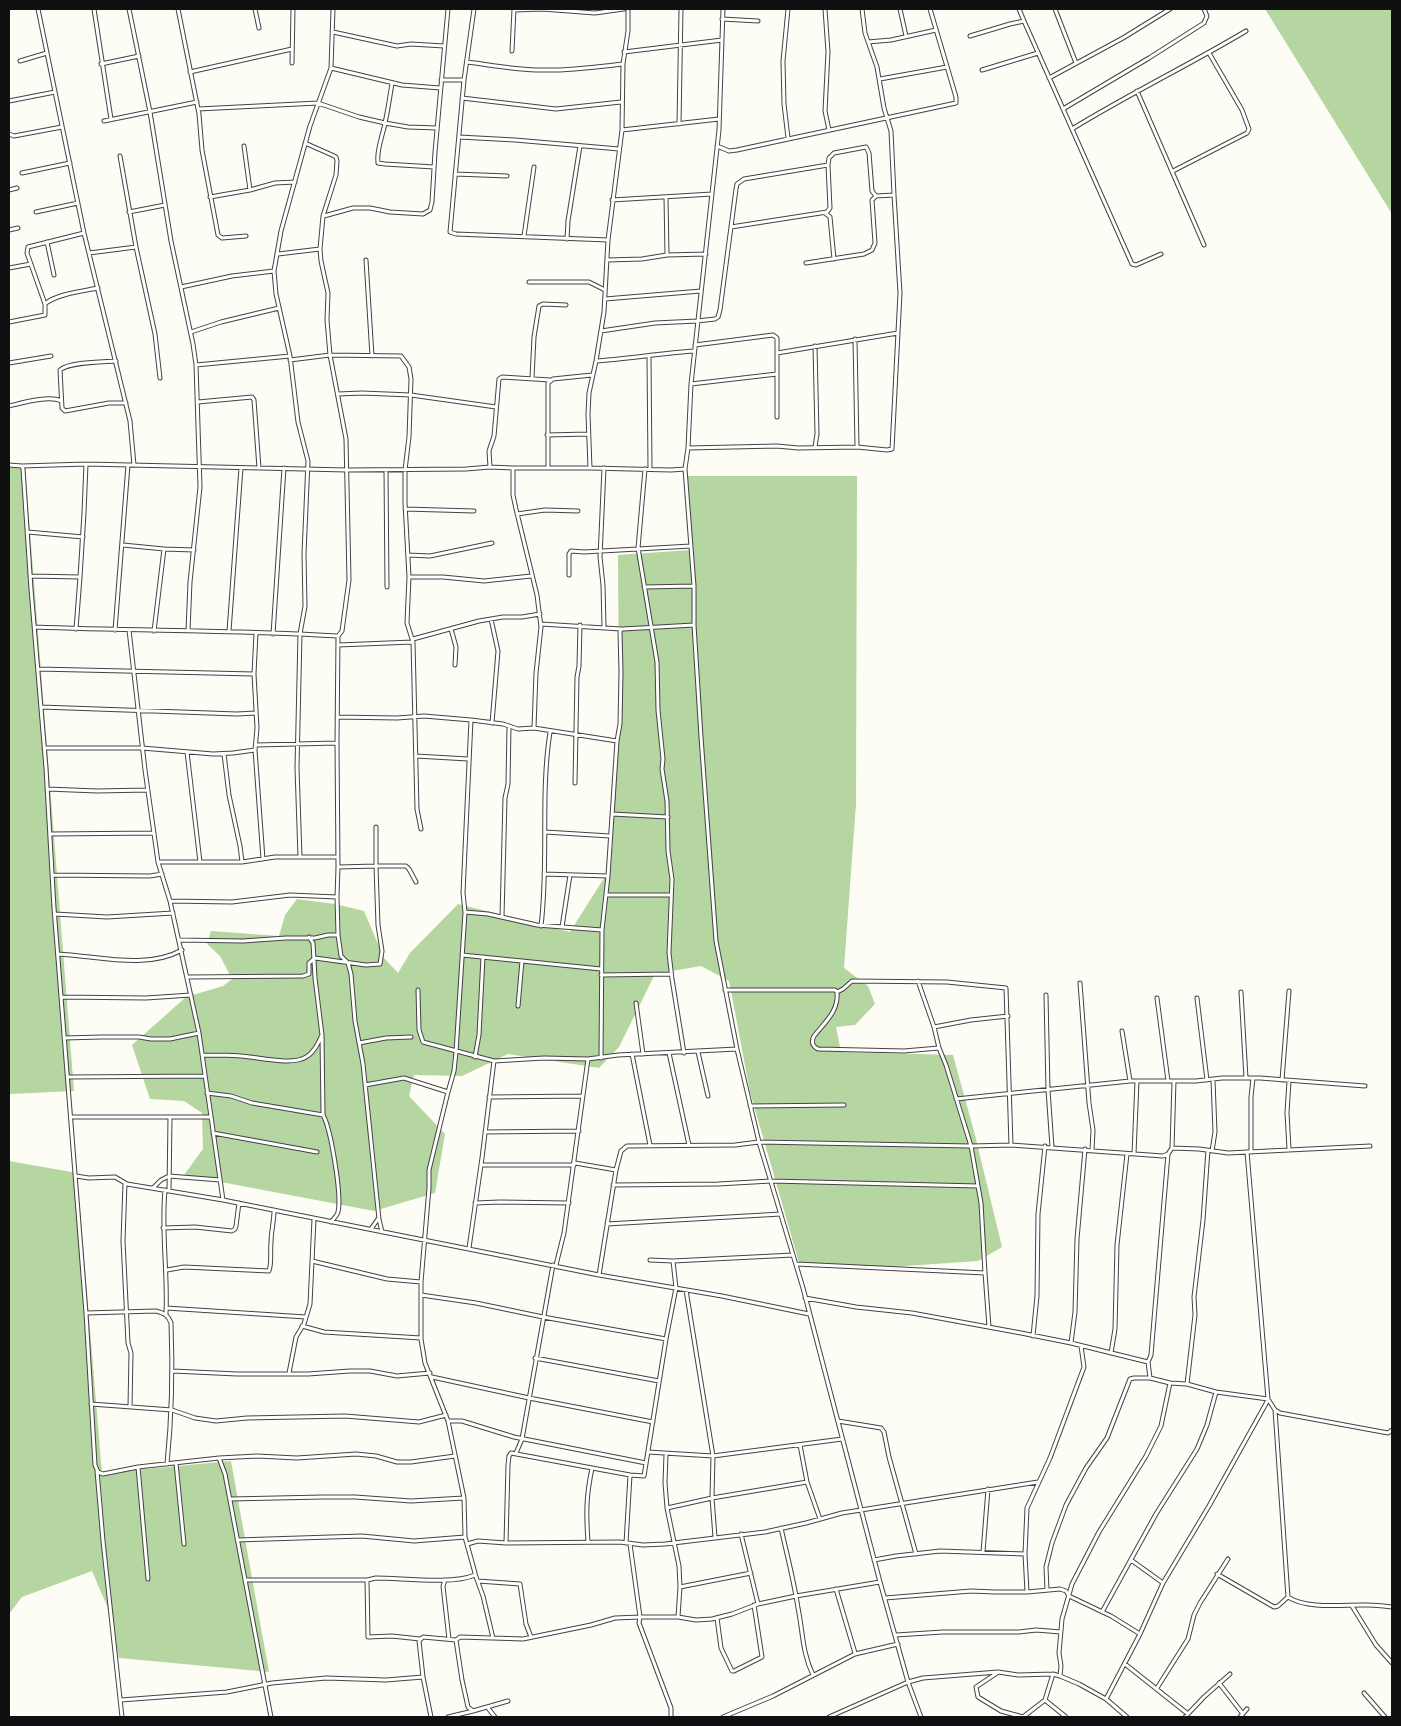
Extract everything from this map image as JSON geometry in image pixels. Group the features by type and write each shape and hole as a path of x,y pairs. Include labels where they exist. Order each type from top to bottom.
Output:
{"street":[{"path":"38,9 84,233 126,403 131,429 134,465"},
{"path":"94,9 111,119"},
{"path":"129,9 150,112 165,205 196,365 200,487 190,582 188,631"},
{"path":"178,9 197,102 210,197 219,238 246,236"},
{"path":"255,9 259,28"},
{"path":"292,63 293,9"},
{"path":"300,856 298,744 300,634 305,606 304,554 308,461 298,422 290,358 279,308 274,271 281,231 294,182 305,143 331,68 333,9"},
{"path":"323,216 353,208 426,213 430,210 448,9"},
{"path":"474,9 462,98 450,232 456,234 608,240"},
{"path":"512,51 514,10 542,9 594,13 626,9 628,31 623,64 622,130 612,200 601,331 588,400 590,468"},
{"path":"679,124 681,9"},
{"path":"723,9 717,146 694,351 685,469 716,941 737,1049 759,1142 796,1264 884,1598 908,1682 921,1717"},
{"path":"788,9 783,61 784,104 788,138"},
{"path":"825,9 828,52 825,111 829,130"},
{"path":"688,448 857,447 891,450 893,447 900,293 891,131 886,118 880,79 865,33 862,9"},
{"path":"900,9 906,36"},
{"path":"717,146 732,151 956,103 956,97 930,9"},
{"path":"1020,9 1132,264 1136,265 1161,254"},
{"path":"1055,9 1076,63"},
{"path":"1049,78 1123,38 1170,9"},
{"path":"1063,109 1204,23 1207,16 1204,9"},
{"path":"722,19 758,21"},
{"path":"970,36 1024,21"},
{"path":"868,42 936,30"},
{"path":"1072,128 1246,31"},
{"path":"333,32 397,46 411,44 444,46"},
{"path":"624,52 722,40"},
{"path":"190,72 292,49"},
{"path":"1173,171 1249,131 1242,110 1209,52"},
{"path":"20,61 47,53"},
{"path":"982,70 1038,53"},
{"path":"101,64 139,56"},
{"path":"466,62 541,70 572,70 623,64"},
{"path":"880,79 947,67"},
{"path":"331,68 392,83 440,88"},
{"path":"441,80 464,80"},
{"path":"392,83 378,163 434,166"},
{"path":"1137,91 1204,245"},
{"path":"9,101 54,92"},
{"path":"462,98 556,109 622,102"},
{"path":"104,121 197,102"},
{"path":"198,110 318,103 359,117 385,123 408,127 437,128"},
{"path":"622,130 719,119"},
{"path":"9,134 14,136 62,127"},
{"path":"459,138 515,140 580,146 594,145 619,149"},
{"path":"305,143 336,157 337,161 336,175 323,216 320,249 328,293 327,320 330,355 345,434 347,470 349,580 342,628 338,636 338,935 341,956 348,963 350,974 382,1232"},
{"path":"244,146 250,190"},
{"path":"567,239 568,221 580,146"},
{"path":"731,227 826,213 830,208 828,165 829,158 834,153 866,147 869,153 872,191 876,196"},
{"path":"120,156 129,212 155,334 160,378"},
{"path":"22,173 70,163"},
{"path":"601,331 656,323 698,321 718,316 736,189 740,180 828,165"},
{"path":"524,236 534,166"},
{"path":"455,174 506,176"},
{"path":"210,197 250,190 275,183 294,182"},
{"path":"9,190 17,188"},
{"path":"612,200 712,194"},
{"path":"806,263 864,254 872,250 875,244 872,200 876,196 894,195"},
{"path":"666,196 667,255"},
{"path":"36,212 78,203"},
{"path":"129,212 165,205"},
{"path":"826,213 830,217 834,259"},
{"path":"9,230 18,228"},
{"path":"9,322 43,317 45,315 45,304 27,253 28,247 84,233"},
{"path":"47,242 54,275"},
{"path":"89,253 136,247"},
{"path":"278,254 320,249"},
{"path":"607,260 706,254"},
{"path":"366,260 372,356"},
{"path":"9,268 31,264"},
{"path":"181,288 232,276 274,271"},
{"path":"529,282 589,282 605,290"},
{"path":"45,304 65,295 98,288"},
{"path":"605,299 701,291"},
{"path":"532,378 534,337 539,306 543,304 566,305"},
{"path":"191,332 221,322 279,308"},
{"path":"777,353 898,333"},
{"path":"695,345 773,335 777,338 777,417"},
{"path":"855,339 857,447"},
{"path":"815,346 817,434 815,447"},
{"path":"596,361 694,351"},
{"path":"196,365 330,355 401,356 409,367 412,379 405,470 409,576 407,623 413,640 417,809 421,830"},
{"path":"9,363 51,356"},
{"path":"649,357 650,469"},
{"path":"116,361 62,368 60,374 62,408 65,411 109,403 126,403"},
{"path":"691,384 777,374"},
{"path":"490,467 489,451 494,436 498,378 550,380 592,375"},
{"path":"548,468 548,388 550,380"},
{"path":"338,394 411,395 496,406"},
{"path":"198,402 252,397 254,400 259,468"},
{"path":"9,406 35,400 55,399 62,401"},
{"path":"547,435 588,434"},
{"path":"9,465 86,464 347,470 490,467 685,469"},
{"path":"76,629 86,464"},
{"path":"115,630 128,465"},
{"path":"22,466 64,1038 72,1117 102,1542 122,1717"},
{"path":"229,631 241,468"},
{"path":"273,634 284,468"},
{"path":"513,468 513,495 541,624 540,655 536,673 534,728"},
{"path":"604,468 601,551 604,628"},
{"path":"644,469 638,548 658,662 658,710 663,759 662,769 668,817 668,851 672,878 669,953 684,1053"},
{"path":"386,470 388,587"},
{"path":"405,508 474,511"},
{"path":"517,514 545,510 578,511"},
{"path":"28,532 83,537"},
{"path":"408,555 430,556 492,542"},
{"path":"123,545 194,550"},
{"path":"569,576 569,552 691,546"},
{"path":"154,631 164,549"},
{"path":"30,576 80,577"},
{"path":"409,576 484,581 531,576"},
{"path":"644,587 694,586"},
{"path":"338,645 413,640 503,616 522,617 540,614"},
{"path":"491,619 498,651 492,723"},
{"path":"541,624 621,629 694,625"},
{"path":"575,783 580,625"},
{"path":"35,627 154,631 229,631 256,634 338,636"},
{"path":"451,629 456,647 455,665"},
{"path":"601,1058 602,930 608,876 617,741 620,724 621,629"},
{"path":"128,630 158,862 180,940 199,1033 223,1200"},
{"path":"256,634 254,674 257,728 255,748 263,859"},
{"path":"38,669 254,674"},
{"path":"41,707 237,714 255,713"},
{"path":"337,717 397,718 415,716 470,720 518,729 534,728 617,741"},
{"path":"470,720 463,893 464,912 456,1052 454,1071 430,1162 421,1282 421,1338 425,1363 448,1421 464,1498 466,1544 493,1638"},
{"path":"502,917 509,726"},
{"path":"541,926 544,904 546,764 550,732"},
{"path":"44,748 142,748 224,754 255,748 337,743"},
{"path":"187,752 200,862"},
{"path":"224,754 228,788 242,862"},
{"path":"416,756 468,759"},
{"path":"47,788 98,792 148,790"},
{"path":"612,814 668,817"},
{"path":"188,977 303,976 308,974 309,963 315,958 366,966 378,965 382,960 382,944 378,925 376,827"},
{"path":"545,832 610,836"},
{"path":"50,834 154,833"},
{"path":"158,862 242,862 300,856 338,857"},
{"path":"338,867 406,866 416,882"},
{"path":"52,875 150,876 162,874"},
{"path":"544,874 608,876"},
{"path":"562,927 570,875"},
{"path":"606,896 671,894"},
{"path":"170,901 232,902 290,895 337,897"},
{"path":"464,912 488,914 541,926 602,930"},
{"path":"55,914 107,917 173,913"},
{"path":"180,940 243,941 338,935"},
{"path":"309,937 313,943 315,958 315,978 322,1035 323,1115 332,1142 339,1194 338,1212 331,1222"},
{"path":"58,954 151,961 173,955 182,950"},
{"path":"462,955 601,969"},
{"path":"475,1057 480,1035 482,958"},
{"path":"518,1006 522,961"},
{"path":"601,975 671,974"},
{"path":"725,990 806,989 837,992 852,981 955,982 1006,988 1011,1144"},
{"path":"918,981 971,1146 981,1203 989,1328"},
{"path":"1080,983 1089,1103 1093,1130 1092,1150"},
{"path":"418,990 421,1040 427,1044 494,1061 588,1059 632,1054 737,1049"},
{"path":"1282,1080 1289,991"},
{"path":"837,992 837,1005 812,1040 815,1048 827,1050 904,1051 939,1048"},
{"path":"1241,992 1246,1078"},
{"path":"61,998 146,998 191,995"},
{"path":"1046,995 1048,1090 1052,1146"},
{"path":"1157,998 1168,1080"},
{"path":"1196,998 1207,1080"},
{"path":"636,1003 643,1054"},
{"path":"934,1028 970,1020 1008,1016"},
{"path":"1122,1032 1130,1082"},
{"path":"64,1038 102,1036 161,1039 199,1033"},
{"path":"203,1055 300,1060 312,1052 322,1035"},
{"path":"359,1044 386,1038 411,1037"},
{"path":"698,1052 708,1096"},
{"path":"669,1053 689,1145"},
{"path":"632,1054 650,1145"},
{"path":"516,1453 522,1439 554,1265 564,1233 588,1059"},
{"path":"469,1248 494,1061"},
{"path":"68,1078 204,1076"},
{"path":"365,1085 404,1078 448,1092"},
{"path":"1253,1078 1250,1097 1249,1152 1268,1399 1274,1410 1288,1597"},
{"path":"956,1099 1136,1081 1253,1078 1365,1086"},
{"path":"1187,1384 1195,1315 1194,1297 1210,1151 1215,1132 1213,1079"},
{"path":"1134,1154 1136,1081"},
{"path":"1150,1378 1148,1362 1151,1355 1168,1154 1172,1148 1174,1081"},
{"path":"1289,1081 1287,1113 1289,1149"},
{"path":"207,1093 231,1096 252,1103 323,1115"},
{"path":"489,1096 583,1096"},
{"path":"750,1106 844,1105"},
{"path":"72,1117 210,1118"},
{"path":"167,1464 172,1410 173,1371 171,1323 166,1314 167,1270 163,1228 169,1176 170,1117"},
{"path":"485,1132 579,1131"},
{"path":"213,1132 317,1152"},
{"path":"599,1275 616,1170 619,1155 624,1147 650,1145 735,1145 759,1142 971,1146 1011,1144 1052,1146 1127,1154 1163,1156 1168,1154"},
{"path":"1033,1336 1037,1296 1036,1244 1045,1146"},
{"path":"1172,1148 1228,1153 1370,1146"},
{"path":"1071,1343 1075,1312 1077,1239 1085,1149"},
{"path":"1111,1353 1114,1329 1117,1246 1127,1154"},
{"path":"481,1165 574,1164 616,1170"},
{"path":"76,1176 89,1178 112,1176 124,1183 239,1203 599,1275 809,1314"},
{"path":"152,1188 169,1176 220,1180"},
{"path":"614,1185 718,1184 771,1181 978,1186"},
{"path":"124,1183 128,1343 131,1353 130,1406"},
{"path":"163,1228 195,1227 232,1231 235,1230 239,1203"},
{"path":"475,1203 569,1203"},
{"path":"167,1270 184,1267 269,1271 274,1210"},
{"path":"607,1224 781,1214"},
{"path":"289,1374 296,1337 306,1317 311,1295 314,1219"},
{"path":"371,1230 379,1219"},
{"path":"650,1260 673,1261 793,1255"},
{"path":"312,1261 387,1278 421,1282"},
{"path":"506,1543 509,1456 511,1453 644,1476 676,1288 673,1261"},
{"path":"796,1264 985,1273"},
{"path":"686,1290 713,1456 712,1498 715,1537"},
{"path":"421,1295 476,1303 666,1339"},
{"path":"805,1298 856,1307 912,1313 1071,1343 1148,1362"},
{"path":"166,1308 306,1317"},
{"path":"86,1313 156,1311 166,1314"},
{"path":"302,1326 324,1332 421,1338"},
{"path":"1028,1592 1026,1554 1027,1508 1050,1458 1084,1366 1080,1346"},
{"path":"536,1358 659,1381"},
{"path":"173,1371 289,1374 330,1373 350,1370 370,1371 397,1376 431,1375 529,1398 653,1422"},
{"path":"1047,1590 1046,1567 1052,1543 1066,1505 1086,1468 1107,1438 1130,1379 1150,1378 1170,1384 1187,1384 1216,1392 1268,1399"},
{"path":"1060,1676 1062,1666 1059,1653 1062,1619 1072,1584 1099,1532 1146,1456 1161,1426 1170,1384"},
{"path":"1102,1612 1156,1514 1197,1449 1207,1425 1216,1392"},
{"path":"1106,1700 1140,1634 1163,1583 1209,1506 1268,1399"},
{"path":"91,1404 172,1410 195,1418 216,1421 247,1418 345,1416 419,1422 446,1415"},
{"path":"1274,1410 1280,1413 1388,1433 1392,1430"},
{"path":"448,1421 462,1421 522,1439 646,1463"},
{"path":"838,1421 880,1428 884,1432 889,1457 916,1554"},
{"path":"648,1452 713,1456 842,1439"},
{"path":"800,1445 807,1482 820,1519"},
{"path":"666,1453 665,1483 667,1508 679,1566 678,1617"},
{"path":"97,1471 103,1474 138,1467 219,1458 257,1456 297,1458 356,1454 404,1462 455,1456"},
{"path":"219,1458 225,1474 271,1717"},
{"path":"176,1464 184,1544"},
{"path":"138,1467 148,1579"},
{"path":"588,1542 586,1504 592,1468"},
{"path":"630,1475 628,1543 640,1618 639,1623 671,1708 671,1717"},
{"path":"667,1508 712,1498 807,1482"},
{"path":"466,1544 478,1541 506,1543 588,1542 642,1545 674,1543 781,1528 860,1510 1038,1482"},
{"path":"983,1552 988,1490"},
{"path":"230,1499 323,1497 411,1501 464,1498"},
{"path":"781,1528 796,1596 802,1642 807,1662 813,1675"},
{"path":"717,1618 721,1648 732,1671 762,1657 751,1573 741,1534"},
{"path":"236,1540 362,1536 414,1541 465,1537"},
{"path":"874,1560 940,1551 1026,1554"},
{"path":"1157,1688 1188,1639 1194,1615 1200,1603 1228,1559"},
{"path":"1131,1560 1163,1583"},
{"path":"244,1580 367,1580 376,1578 445,1580 467,1578 474,1576 475,1573"},
{"path":"680,1586 751,1573"},
{"path":"1217,1574 1274,1607 1278,1606 1288,1597"},
{"path":"367,1580 368,1637 392,1636 420,1639 422,1637 449,1640 456,1640 460,1637 523,1639 591,1625 614,1618 678,1617 696,1620 717,1618 756,1604 880,1582"},
{"path":"445,1580 443,1586 449,1640"},
{"path":"478,1581 520,1584 526,1624 531,1637"},
{"path":"836,1589 855,1654"},
{"path":"884,1598 971,1591 1066,1591 1069,1596 1140,1634"},
{"path":"1288,1597 1294,1601 1328,1605 1352,1606 1368,1604 1392,1607"},
{"path":"1352,1606 1376,1645 1392,1663"},
{"path":"896,1635 1036,1630 1061,1632"},
{"path":"420,1639 423,1677 431,1717"},
{"path":"456,1640 468,1707 473,1711"},
{"path":"723,1717 773,1696 855,1654 898,1644"},
{"path":"1125,1664 1157,1688 1187,1716 1204,1697 1230,1674"},
{"path":"998,1672 976,1687 977,1696 1001,1711 1023,1717 1045,1700 1053,1674"},
{"path":"829,1717 908,1682 923,1678 998,1672 1018,1675 1053,1674 1060,1676 1079,1684 1106,1700 1125,1717"},
{"path":"121,1700 227,1692 266,1685 272,1682 326,1678 386,1680 423,1677"},
{"path":"1220,1683 1242,1716 1246,1709"},
{"path":"1364,1693 1385,1717"},
{"path":"1045,1700 1066,1717"},
{"path":"448,1717 488,1708 508,1701"},
{"path":"488,1708 495,1717"},
{"path":"1003,1717 1006,1711"}],"green space":[{"path":"1265,9 1392,9 1392,214"},
{"path":"9,467 25,467 74,1091 9,1094"},
{"path":"687,476 857,476 856,804 844,968 868,986 875,1004 855,1025 836,1027 841,1052 953,1055 975,1135 1002,1247 978,1261 876,1268 800,1266 750,1092 729,981 701,966 655,974 619,1047 599,1068 508,1054 462,1076 414,1075 409,1096 445,1134 435,1193 374,1211 184,1175 203,1149 202,1113 184,1101 150,1099 132,1045 186,997 223,986 232,979 220,956 207,944 211,931 279,936 285,915 297,899 335,904 364,911 384,958 398,973 410,953 458,904 570,932 611,867 619,731 618,555 690,550"},
{"path":"9,1161 77,1173 102,1473 231,1461 269,1672 119,1658 107,1606 92,1571 22,1597 9,1614"}]}
